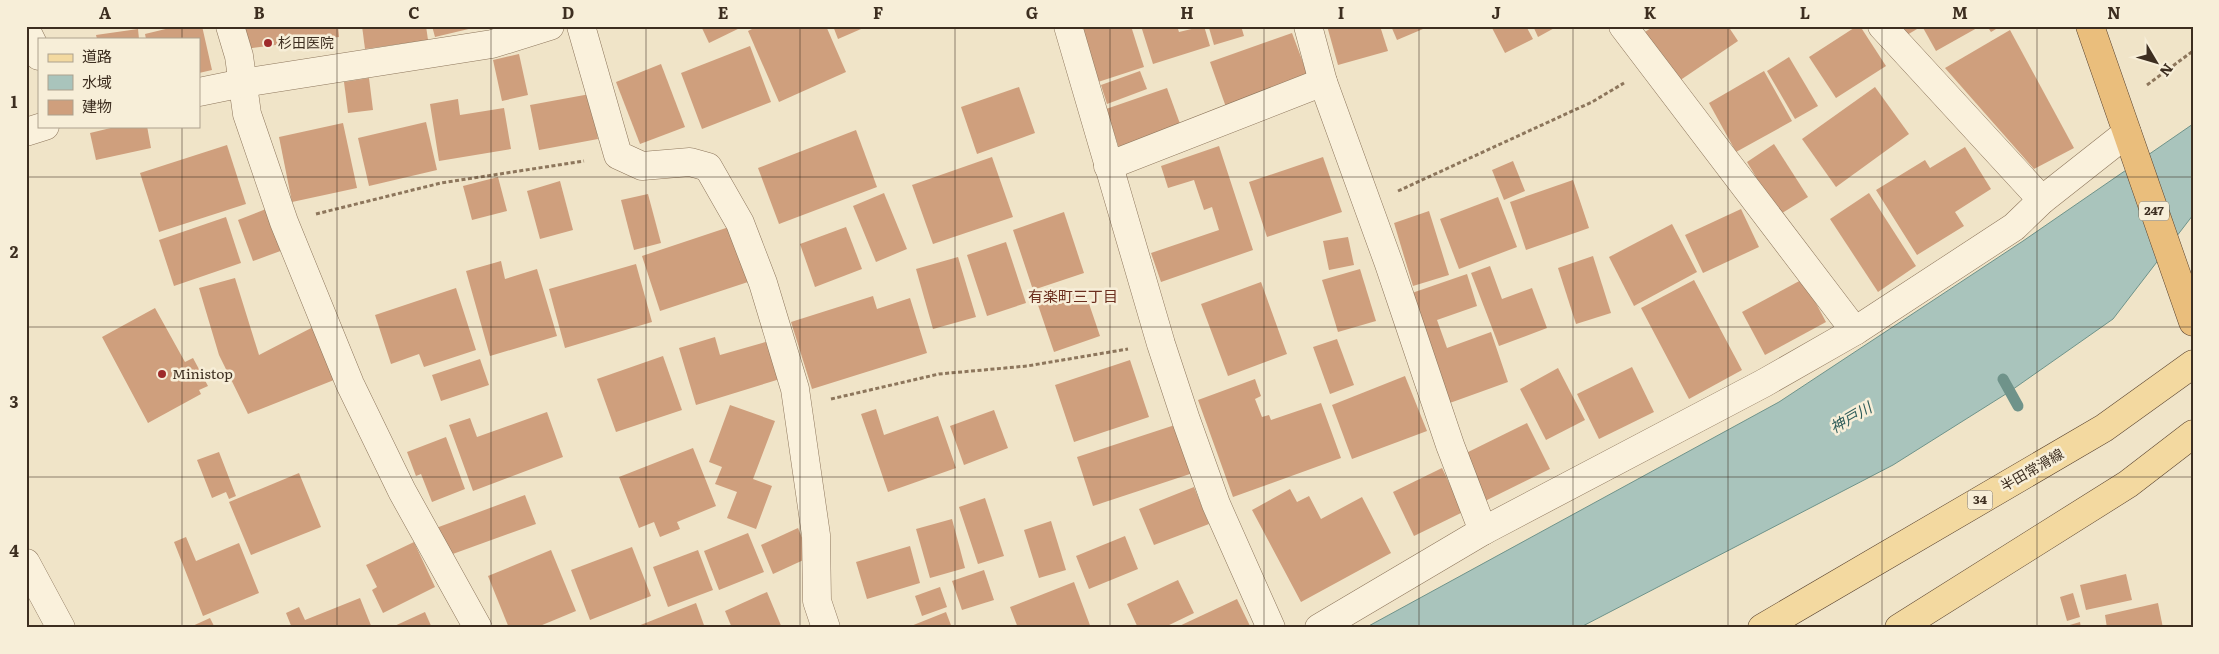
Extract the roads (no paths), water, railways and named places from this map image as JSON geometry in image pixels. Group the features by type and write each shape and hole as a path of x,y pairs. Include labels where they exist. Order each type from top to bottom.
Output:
{"highway":[{"name":"247","path":"2090,26 2193,322"}],"main road":[{"name":"半田常滑線","path":"1762,628 2104,428 2193,364"},
{"path":"1899,628 2128,484 2193,434"}],"street":[{"path":"230,26 239,56 247,114 284,222 354,393 402,491 478,628"},
{"path":"200,92 243,82 492,44 516,31 550,26"},
{"path":"581,26 618,155 642,166 690,162 708,167 740,223 763,283 795,388 796,407 816,535 816,601 826,628"},
{"path":"1068,26 1161,344 1216,504 1272,628"},
{"path":"1308,26 1323,82 1368,205 1450,445 1483,531"},
{"path":"1623,26 1855,331"},
{"path":"1882,26 2042,200"},
{"path":"26,30 38,54"},
{"path":"1108,166 1323,82"},
{"path":"26,132 39,128"},
{"path":"1319,628 1483,531 1764,383 1855,331 2014,227 2042,200 2127,133"},
{"path":"26,563 61,628"}],"water":[{"name":"神戸川","path":"2193,124 2193,215 2113,319 2009,392 1893,465 1579,628 1365,628 1779,402 2023,241"}],"waterway":[{"path":"2003,379 2018,406"}],"place":[{"name":"杉田医院","path":"268,43"},
{"name":"Ministop","path":"162,374"}],"district":[{"name":"有楽町三丁目","path":"1073,297"}]}
